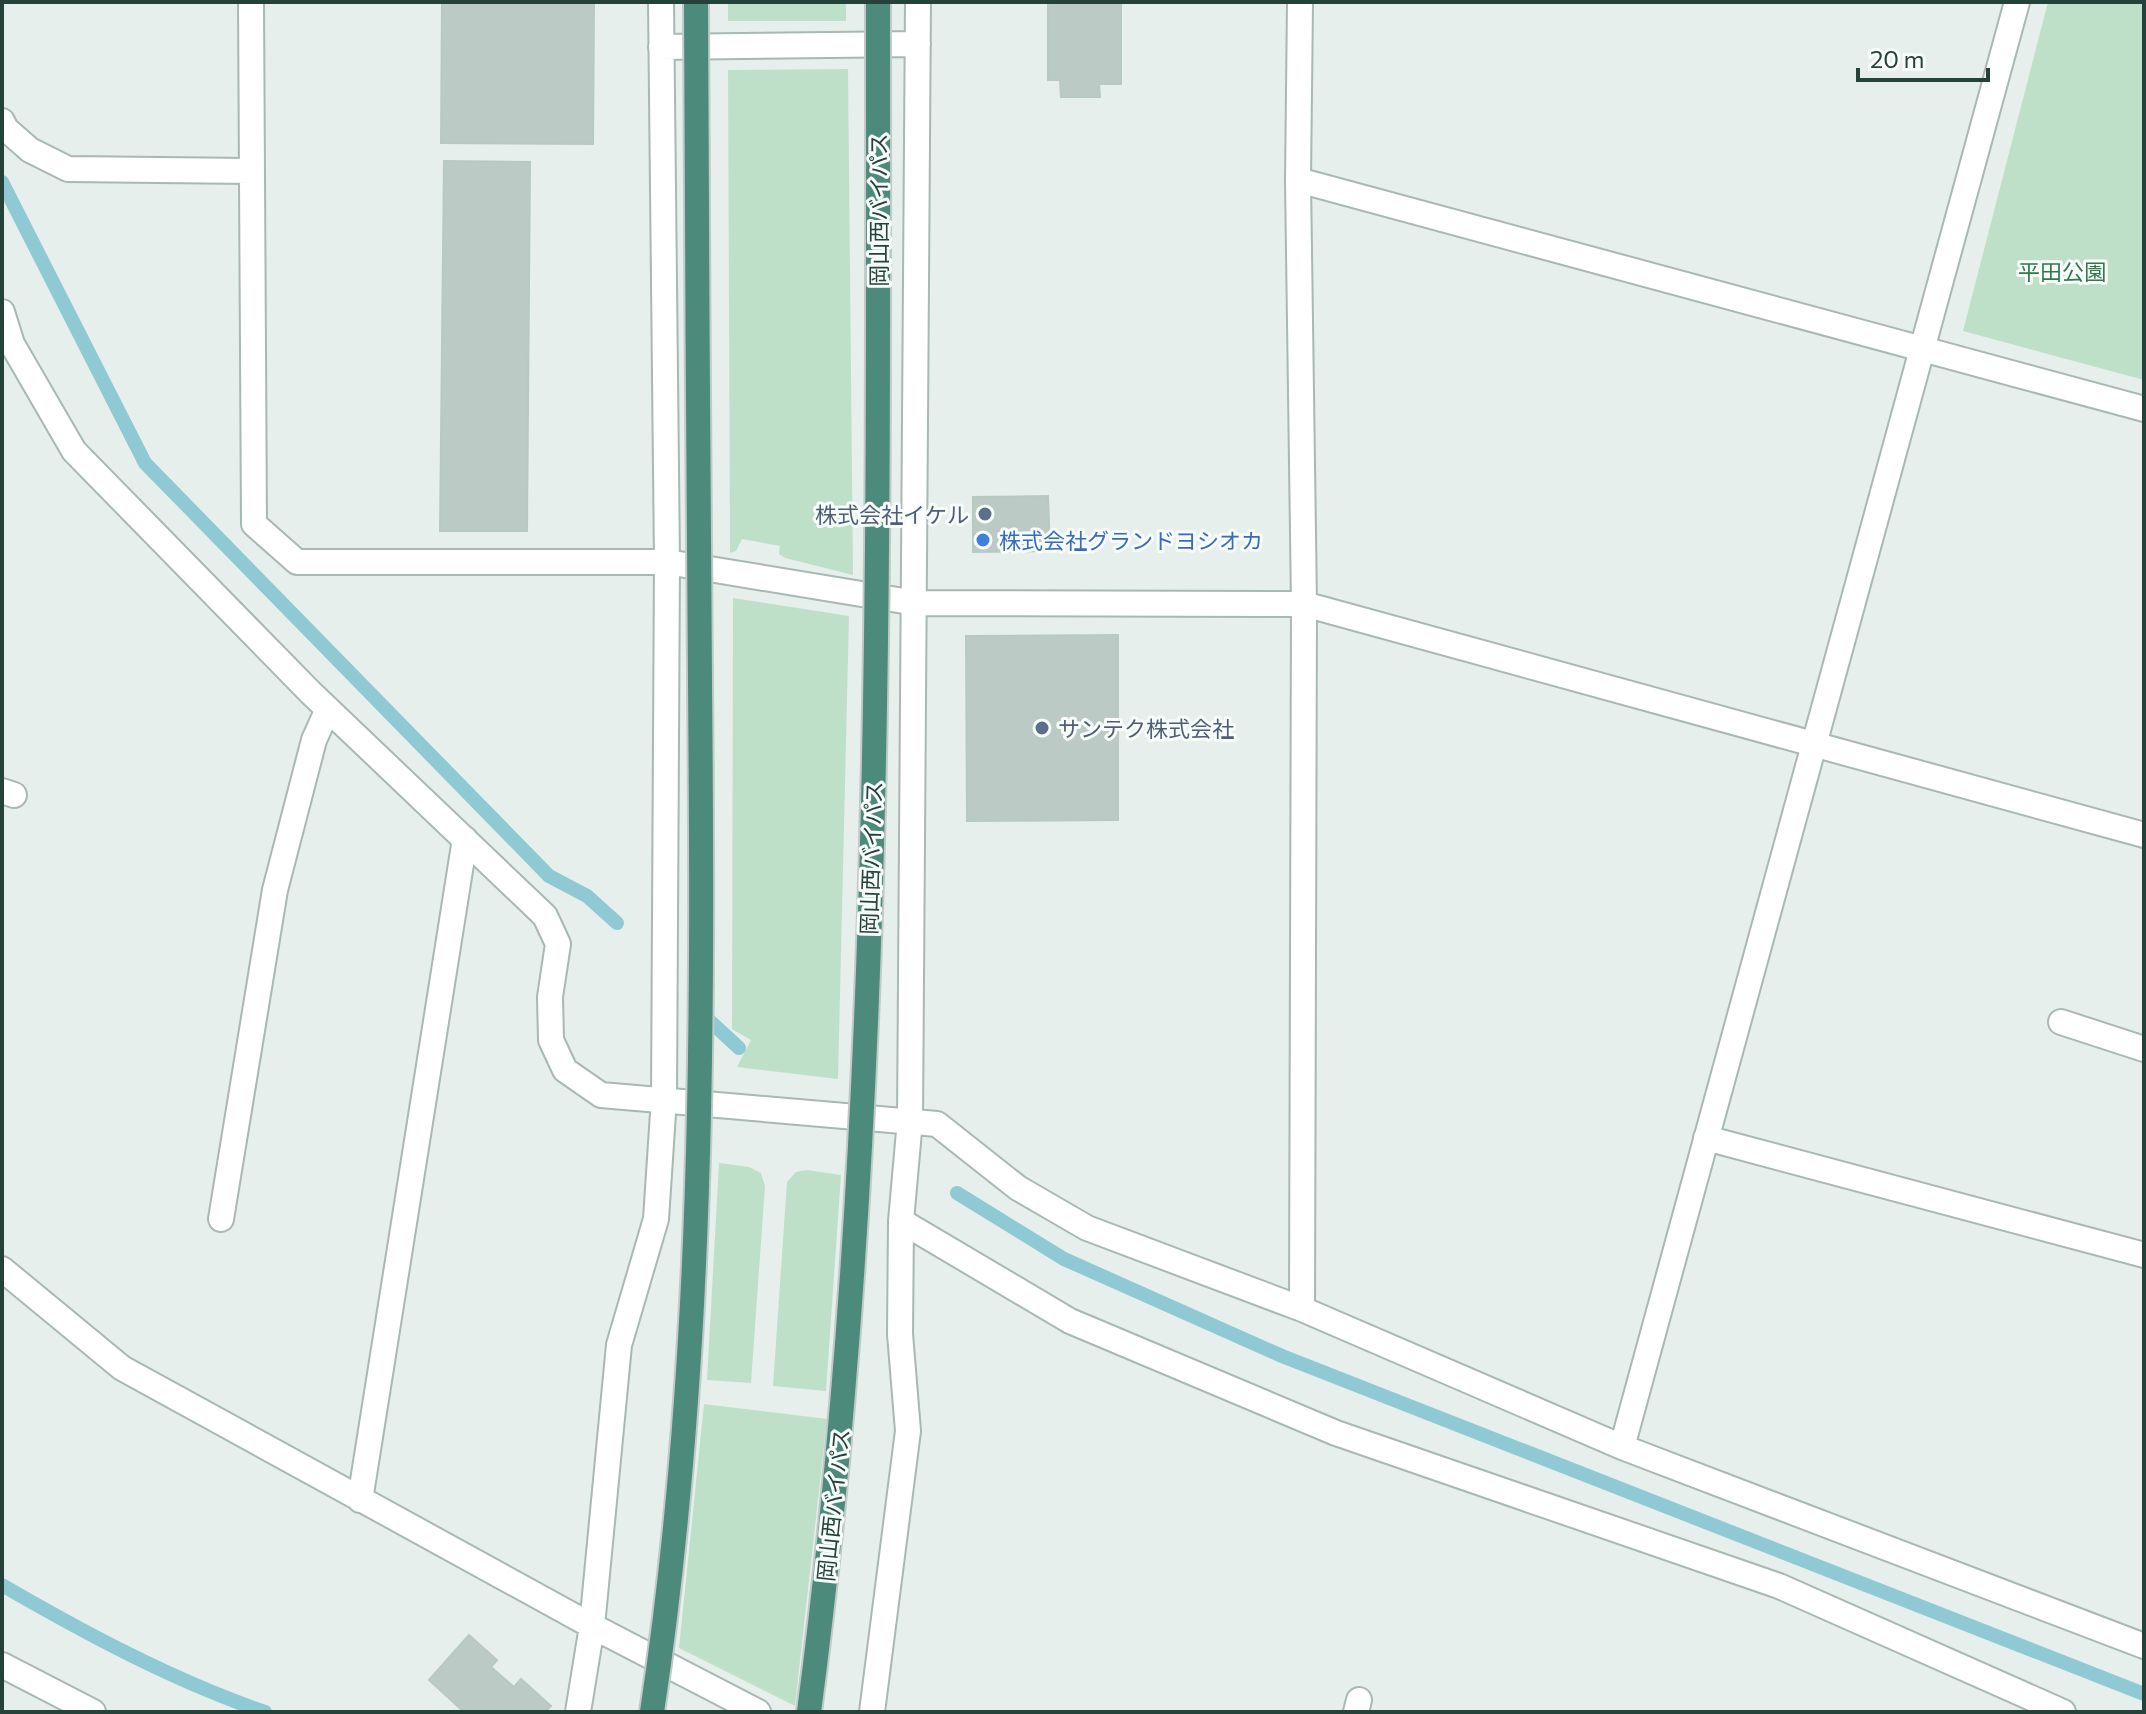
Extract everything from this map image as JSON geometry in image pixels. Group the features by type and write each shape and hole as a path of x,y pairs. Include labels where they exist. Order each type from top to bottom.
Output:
{"highway":[{"path":"652,1712 693,1340 703,1005 696,2"},
{"name":"岡山西バイパス","path":"809,1712 835,1499 865,1088 878,608 878,2"}],"street":[{"path":"251,2 254,524 297,562 667,562 916,603 1304,604 2144,835"},
{"path":"578,1712 592,1626 619,1345 656,1219 664,1098 667,562 661,2"},
{"path":"872,1712 908,1431 900,1334 901,1221 910,1120 918,2"},
{"path":"1300,2 1298,180 1304,604 1302,1309"},
{"path":"1622,1447 2017,2"},
{"path":"661,47 918,44"},
{"path":"2,121 6,129 30,150 68,169 250,171"},
{"path":"1298,180 2144,409"},
{"path":"2,312 7,344 74,451 328,709 545,916 558,944 550,997 551,1040 565,1070 601,1095 664,1098 937,1124 1018,1188 1087,1228 1302,1309 1622,1447 2144,1646"},
{"path":"221,1219 275,890 314,740 328,709"},
{"path":"360,1500 465,839"},
{"path":"2061,1022 2144,1049"},
{"path":"1706,1138 2144,1255"},
{"path":"901,1221 1084,1327 1336,1433 1779,1586 2063,1712"},
{"path":"2,1269 122,1368 592,1626 758,1712"},
{"path":"2,1665 93,1712"}],"green space":[{"path":"728,2 846,2 846,21 728,21"},
{"name":"平田公園","path":"2048,2 2144,2 2144,380 1963,331"},
{"path":"848,69 853,575 785,558 779,554 780,546 742,539 736,551 730,553 728,70"},
{"path":"733,598 849,616 838,1079 737,1067 751,1040 732,1029"},
{"path":"719,1163 749,1167 761,1173 765,1186 751,1383 707,1380"},
{"path":"807,1170 841,1175 826,1391 773,1386 787,1182 796,1172"},
{"path":"704,1404 827,1419 795,1706 679,1648"}],"building":[{"path":"442,2 594,2 593,144 441,143"},
{"path":"1048,2 1121,2 1121,84 1099,84 1100,97 1061,97 1060,80 1048,80"},
{"path":"444,161 530,162 527,531 440,531"},
{"path":"1048,496 1050,551 973,552 973,497"},
{"path":"1118,635 1118,820 967,821 966,636"},
{"path":"469,1635 497,1660 491,1667 514,1687 521,1679 551,1706 545,1712 464,1712 429,1680"}],"waterway":[{"path":"2,182 145,463 549,876 587,896 617,923"},
{"path":"699,1011 739,1048"},
{"path":"957,1193 1064,1259 1282,1356 2144,1694"},
{"path":"2,1585 130,1655 197,1686 265,1712"}],"place":[{"name":"株式会社イケル","path":"985,514"},
{"name":"株式会社グランドヨシオカ","path":"983,540"},
{"name":"サンテク株式会社","path":"1042,728"}]}
